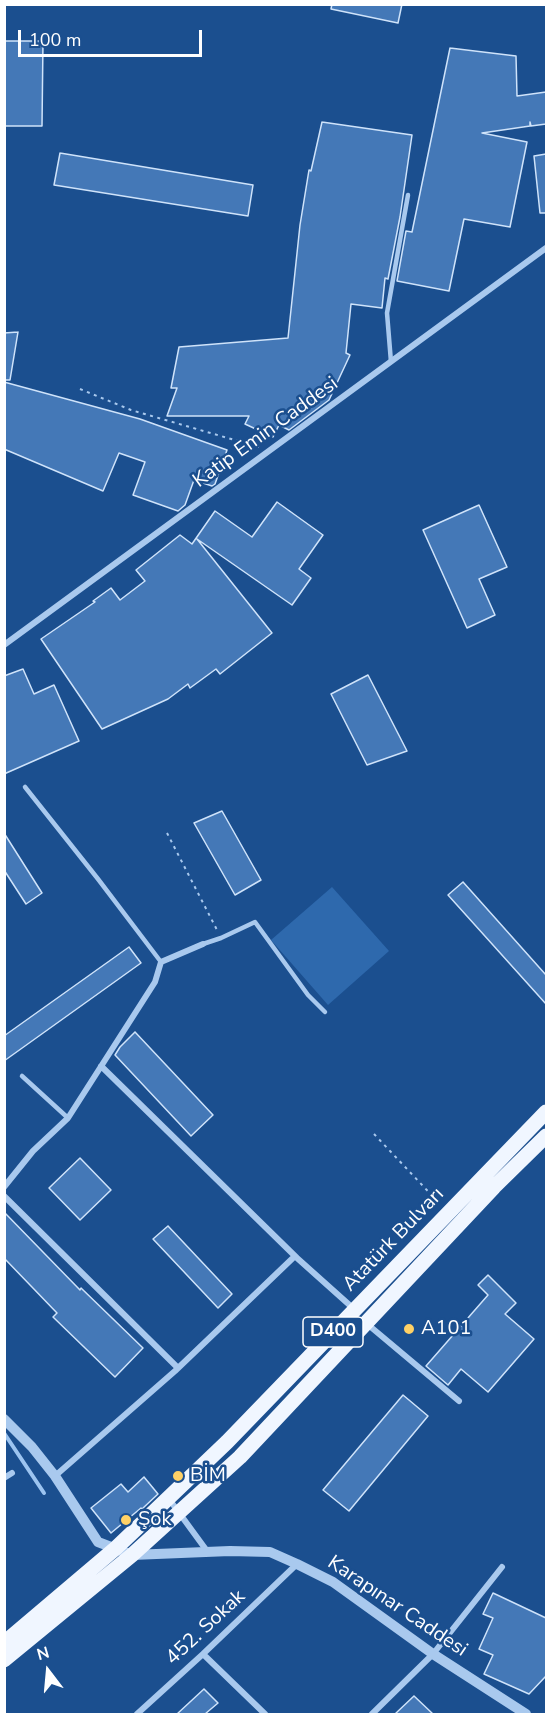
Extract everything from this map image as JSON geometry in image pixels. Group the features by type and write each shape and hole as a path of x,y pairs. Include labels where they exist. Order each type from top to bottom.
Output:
{"main road":[{"name":"Atatürk Bulvarı","path":"116,1548 227,1442 546,1112"},
{"name":"Atatürk Bulvarı","path":"132,1555 240,1457 494,1187 546,1136"},
{"name":"D400","path":"4,1643 116,1548"},
{"name":"D400","path":"4,1660 132,1555"}],"street":[{"name":"Katip Emin Caddesi","path":"4,645 546,248"},
{"path":"4,1187 33,1151 68,1118 155,982 161,962 203,944"},
{"path":"101,1066 295,1256 355,1310"},
{"path":"4,1196 178,1368"},
{"path":"55,1476 178,1368 295,1256"},
{"path":"365,1323 459,1401"},
{"path":"4,1419 32,1447 55,1476 98,1542 132,1555"},
{"path":"4,1478 12,1473"},
{"path":"169,1498 208,1552"},
{"name":"Karapınar Caddesi","path":"132,1555 230,1551 270,1552 333,1582 434,1654 526,1714"},
{"name":"452. Sokak","path":"137,1714 297,1564"},
{"path":"372,1714 434,1654 502,1567"},
{"path":"203,1654 265,1714"}],"lane":[{"path":"391,362 387,313 408,195"},
{"path":"25,787 161,962"},
{"path":"203,944 255,922 308,995 325,1012"},
{"path":"21,1076 68,1118"}],"path":[{"path":"80,389 131,410 270,450"},
{"path":"167,833 221,938"},
{"path":"374,1134 449,1213"}],"shaded area":[{"path":"332,887 389,951 328,1005 271,940"}],"building":[{"path":"332,4 402,4 398,23 331,9"},
{"path":"4,41 43,41 42,126 4,126"},
{"path":"450,48 516,56 517,96 546,92 546,124 531,126 530,122 530,126 482,133 527,142 510,227 464,219 449,291 397,281 406,231 412,232"},
{"path":"322,122 412,135 400,217 388,279 385,278 382,308 351,304 346,353 350,355 329,400 289,430 279,425 273,437 245,424 249,416 167,416 177,388 171,388 179,347 288,338 300,225 309,170 311,171"},
{"path":"60,153 253,185 248,216 54,185"},
{"path":"546,154 546,213 540,213 534,156"},
{"path":"18,332 10,380 4,380 4,333"},
{"path":"4,382 140,419 227,450 215,484 212,486 194,480 185,505 178,511 133,495 145,462 119,453 103,491 4,449"},
{"path":"277,502 323,535 299,569 311,578 292,605 197,539 272,633 220,674 216,669 190,688 188,684 168,699 102,729 41,639 95,602 93,601 111,588 120,600 145,581 136,570 180,535 192,544 215,511 252,537"},
{"path":"479,505 507,567 479,579 495,615 467,628 423,530"},
{"path":"23,669 34,694 54,685 79,741 4,774 4,676"},
{"path":"368,675 407,751 367,765 331,694"},
{"path":"222,811 261,880 235,895 194,823"},
{"path":"4,833 42,893 26,904 4,870"},
{"path":"463,882 546,975 546,1004 448,895"},
{"path":"129,947 141,963 4,1061 4,1036"},
{"path":"135,1032 213,1115 191,1136 115,1055"},
{"path":"80,1158 111,1190 80,1220 49,1188"},
{"path":"4,1212 80,1290 81,1288 143,1348 115,1377 53,1317 57,1313 4,1258"},
{"path":"168,1226 232,1294 218,1308 153,1239"},
{"path":"488,1275 516,1303 505,1314 534,1339 488,1392 461,1369 448,1385 426,1366 488,1295 478,1285"},
{"path":"403,1395 428,1416 349,1511 323,1490"},
{"path":"144,1477 158,1494 111,1533 91,1508 121,1484 128,1492"},
{"path":"493,1593 546,1618 546,1676 529,1694 484,1674 493,1655 479,1649 493,1618 483,1614"},
{"path":"204,1689 218,1703 205,1714 177,1714"},
{"path":"414,1696 433,1714 395,1714"}],"waterway":[{"path":"4,1433 44,1493"}],"place":[{"name":"A101","path":"409,1329"},
{"name":"BİM","path":"178,1476"},
{"name":"Şok","path":"126,1520"}]}
